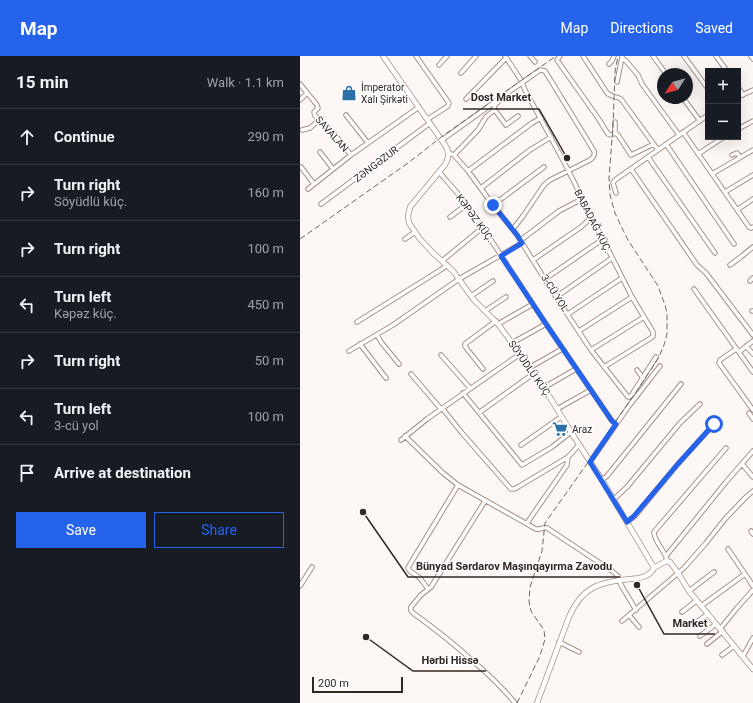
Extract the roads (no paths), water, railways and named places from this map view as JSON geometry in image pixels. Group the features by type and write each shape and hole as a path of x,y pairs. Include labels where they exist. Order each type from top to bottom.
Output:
{"street":[{"path":"382,56 429,121 449,153"},
{"name":"ZƏNGƏZUR","path":"321,204 448,106 449,103 416,56"},
{"path":"439,65 446,56"},
{"path":"462,73 476,56"},
{"path":"530,56 535,62"},
{"path":"560,56 557,60 608,134 610,135 615,133"},
{"path":"583,56 609,94 621,99 658,150"},
{"path":"609,64 614,56"},
{"path":"653,56 662,68"},
{"path":"684,56 705,85"},
{"path":"716,56 725,68"},
{"path":"466,99 506,57"},
{"name":"BABADAĞ KÜÇ.","path":"506,57 541,118 622,278 653,332 653,336 651,338 604,368"},
{"path":"616,82 622,57"},
{"path":"622,57 638,75 642,84 679,135"},
{"path":"454,155 478,130 486,117 512,89 540,70 543,70 595,154 592,158 550,180 544,185 513,229"},
{"name":"SAVALAN","path":"300,84 317,105 318,108 313,113 324,126 332,131 351,155 419,107"},
{"path":"741,91 743,94 753,90"},
{"path":"300,100 307,93"},
{"path":"442,140 492,104 503,98"},
{"path":"687,104 700,121"},
{"path":"494,109 506,125 518,116"},
{"path":"346,115 368,142"},
{"path":"468,171 532,123 541,118"},
{"path":"616,193 614,182 705,118"},
{"path":"302,130 310,128 319,120"},
{"path":"741,127 753,121"},
{"path":"615,122 615,133 618,135 631,155 654,144"},
{"path":"683,132 749,227 753,227"},
{"path":"481,188 518,159 551,137"},
{"path":"698,154 719,140"},
{"path":"666,144 734,244"},
{"path":"712,174 753,150"},
{"path":"320,152 334,169"},
{"name":"3-CÜ YOL","path":"449,153 454,155 468,171 513,229 591,350 628,398 631,396 656,357"},
{"name":"SÖYÜDLÜ KÜÇ.","path":"449,153 446,163 410,207 408,220 426,246 447,265 471,296 497,323 520,354 614,499 654,568"},
{"path":"732,155 737,153 740,157"},
{"path":"308,189 351,155"},
{"path":"648,157 715,253"},
{"path":"301,167 314,184"},
{"path":"493,205 544,167"},
{"path":"631,170 697,265 706,273 753,335"},
{"name":"KƏPƏZ KÜÇ.","path":"439,172 466,205 562,349 612,421 616,424"},
{"path":"725,192 753,175"},
{"path":"349,352 393,325 459,279 501,256 522,242 559,211 582,199"},
{"path":"737,210 753,199"},
{"path":"450,217 466,205"},
{"path":"533,260 581,227 592,217"},
{"path":"442,261 482,228"},
{"path":"405,239 415,232"},
{"path":"545,279 603,239"},
{"path":"730,265 753,247"},
{"path":"556,296 612,258"},
{"path":"357,322 447,265"},
{"path":"568,314 622,278"},
{"path":"471,296 493,281"},
{"path":"694,289 753,372"},
{"path":"485,311 506,297"},
{"path":"579,331 632,297"},
{"path":"483,369 467,349 465,344 497,323 533,304"},
{"path":"591,350 644,317"},
{"path":"512,343 546,324"},
{"path":"377,334 381,342 399,364"},
{"path":"753,341 720,360 719,363 753,410"},
{"path":"360,344 386,378"},
{"path":"746,346 753,354"},
{"path":"529,368 562,349"},
{"path":"401,440 441,408 520,354"},
{"path":"441,355 470,388"},
{"path":"590,462 616,424 660,366"},
{"path":"543,388 576,369"},
{"path":"637,370 643,378"},
{"path":"411,374 511,489 518,487 568,457 579,445"},
{"path":"480,412 533,374"},
{"path":"602,480 607,476 681,384"},
{"path":"557,409 591,390"},
{"path":"463,393 522,465 552,447 570,432"},
{"path":"614,499 632,482 680,423 700,404"},
{"path":"749,413 753,419"},
{"path":"521,445 561,417"},
{"path":"627,522 634,516 714,424"},
{"path":"405,436 443,473 458,485 538,529 544,527 547,528 612,571 618,576 636,610"},
{"path":"726,448 654,532 654,535 667,558 696,601 753,669"},
{"path":"537,703 572,609 580,598 598,585 646,576 651,573 654,568 667,558 688,529 753,451"},
{"path":"527,523 567,465 568,457"},
{"path":"742,464 753,477"},
{"path":"428,589 420,578 408,568 458,485"},
{"path":"622,622 689,563 730,513 746,496 753,491"},
{"path":"485,501 433,584 411,607 410,611 450,640 498,684 515,703"},
{"path":"728,549 753,586"},
{"path":"300,586 312,567"},
{"path":"689,591 714,572"},
{"path":"701,606 745,574"},
{"path":"706,644 721,630 737,608 753,590"},
{"path":"682,612 696,601"},
{"path":"695,624 708,614"},
{"path":"629,615 640,627"},
{"path":"700,636 716,624"},
{"path":"743,656 753,638"},
{"path":"559,642 578,652"},
{"path":"722,655 734,646"}],"railway":[{"path":"300,239 556,56"},
{"path":"517,703 540,656 545,639 544,630 531,611 529,602 530,587 542,551 545,523 601,444 658,359 667,334 667,313 658,286 628,240 615,213 610,195 609,178 615,72 618,56"}],"place":[{"name":"İmperator Xalı Şirkəti","path":"349,93"},
{"name":"Dost Market","path":"567,158"},
{"name":"Araz","path":"560,429"},
{"name":"Bünyad Sərdarov Maşınqayırma Zavodu","path":"363,512"},
{"name":"Market","path":"637,585"},
{"name":"Hərbi Hissə","path":"366,637"}]}
